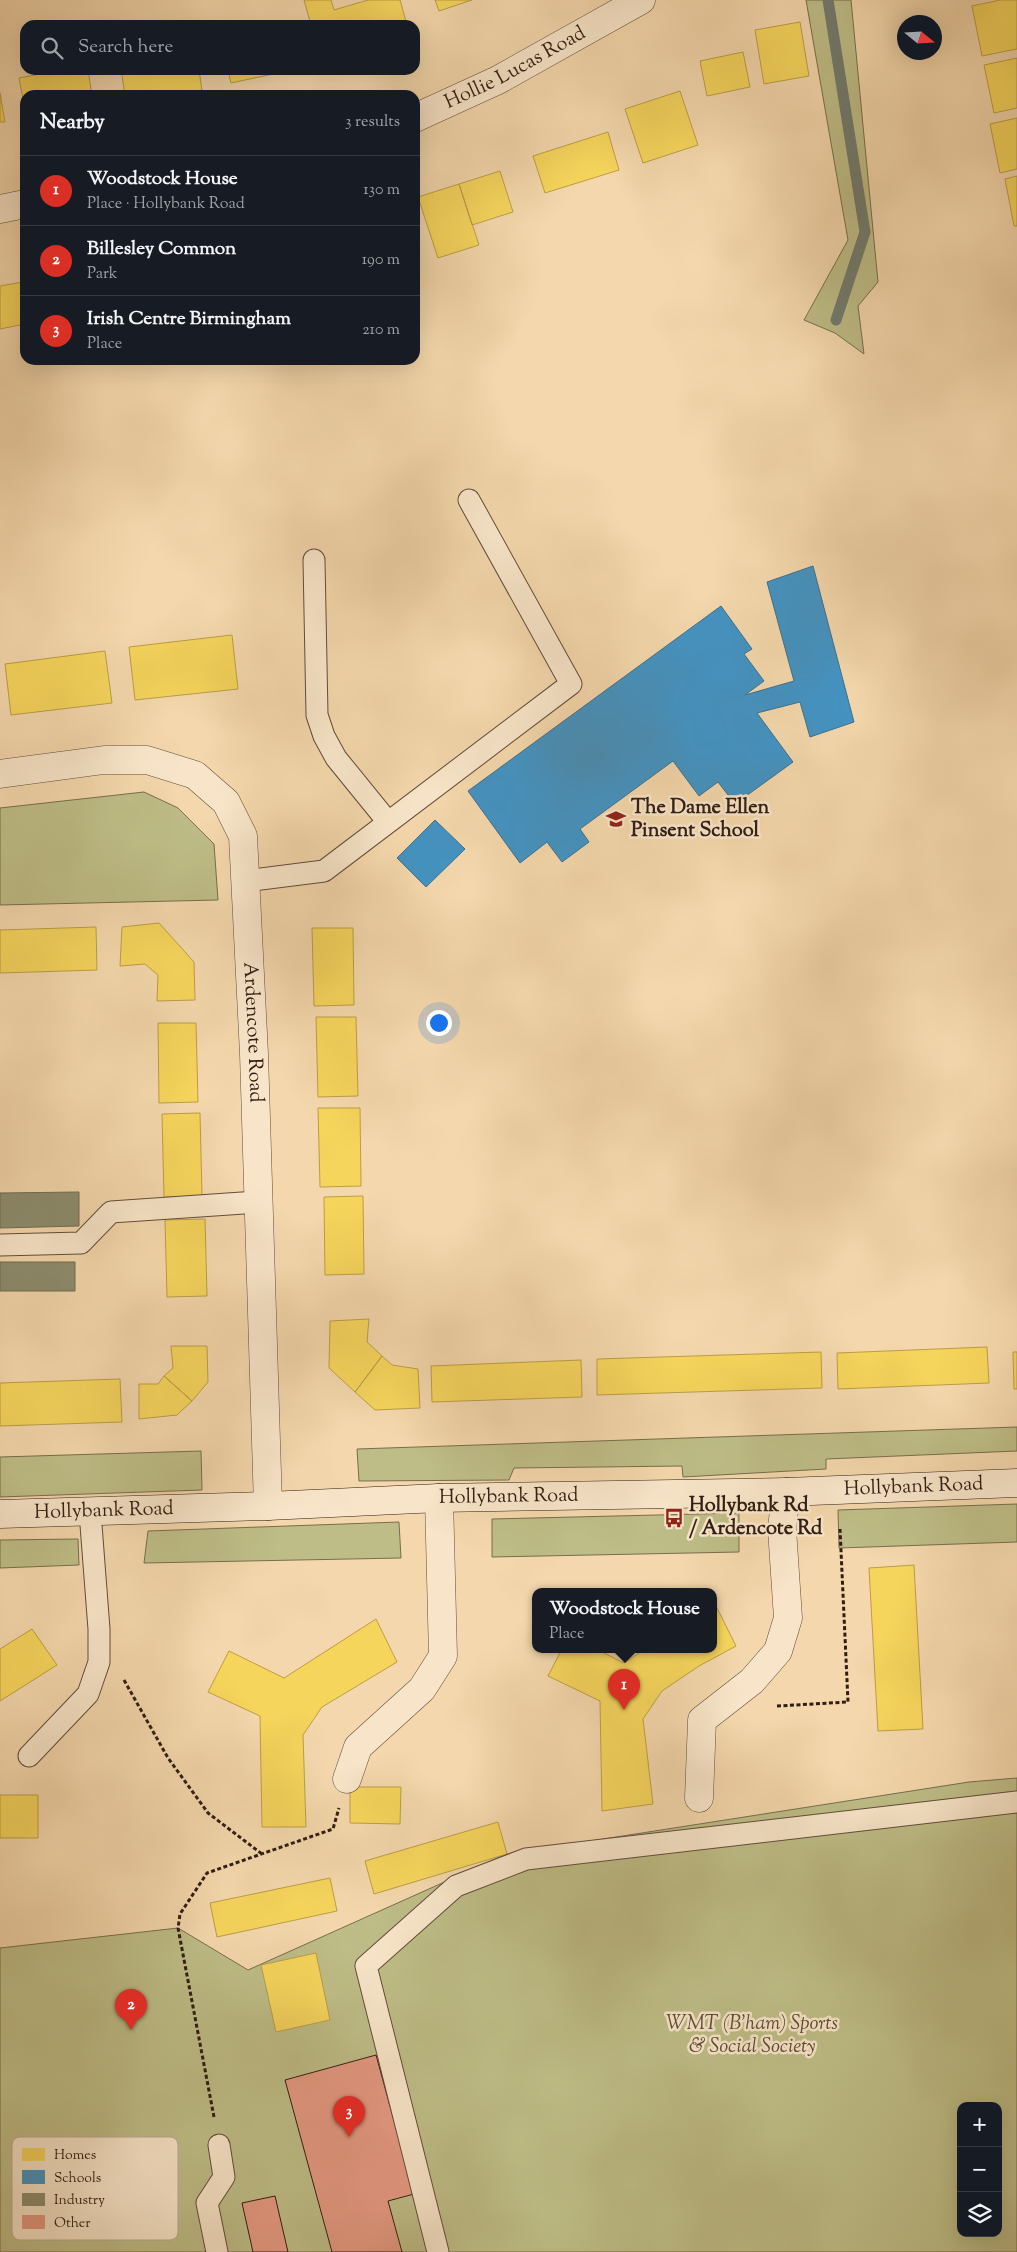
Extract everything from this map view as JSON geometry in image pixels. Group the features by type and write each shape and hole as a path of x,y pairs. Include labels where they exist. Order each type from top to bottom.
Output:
{"street":[{"name":"Hollie Lucas Road","path":"420,116 498,80 641,0"},
{"path":"0,209 20,205"},
{"name":"Ardencote Road","path":"0,774 104,760 147,760 195,775 226,802 243,836 254,1054 268,1506"},
{"name":"Hollybank Road","path":"0,1514 268,1506 439,1498 786,1492 1017,1483"},
{"path":"699,1798 702,1720 752,1682 778,1651 788,1618 782,1529 786,1492"},
{"path":"347,1779 358,1747 422,1689 443,1656 439,1498"}],"lane":[{"path":"245,881 324,871 571,684 469,500"},
{"path":"314,560 317,715 324,736 336,758 388,822"},
{"path":"0,1245 81,1243 111,1212 258,1202"},
{"path":"29,1756 88,1694 99,1662 99,1628 90,1512"},
{"path":"438,2252 366,1966 456,1886 526,1859 1017,1802"},
{"path":"218,2252 207,2203 224,2178 219,2144"}],"path":[{"path":"777,1706 848,1702 840,1530"},
{"path":"99,1662 124,1680 168,1758 208,1813 262,1854"},
{"path":"219,2144 178,1928 180,1914 206,1873 333,1829 347,1779"}],"green space":[{"path":"806,0 851,0 878,282 858,306 864,354 835,333 804,320 848,240"},
{"path":"144,792 178,808 214,844 218,900 0,905 0,808"},
{"path":"1017,1427 1017,1451 826,1459 826,1469 683,1477 682,1466 514,1468 509,1480 359,1481 357,1449"},
{"path":"201,1451 202,1490 0,1497 0,1457"},
{"path":"1017,1504 1017,1542 839,1548 838,1510"},
{"path":"739,1513 739,1552 492,1557 492,1519"},
{"path":"399,1522 401,1558 144,1563 148,1531"},
{"path":"78,1539 79,1565 0,1568 0,1540"},
{"name":"WMT (B'ham) Sports & Social Society","path":"1017,1778 1017,2252 0,2252 0,1948 178,1928 248,1970 507,1854 969,1782"}],"building: Homes":[{"path":"304,0 331,0 334,10 368,0 400,0 406,20 310,20"},
{"path":"435,0 472,0 439,11"},
{"path":"1000,0 1017,0 1017,49 982,56 972,6"},
{"path":"800,22 809,76 764,84 755,30"},
{"path":"743,52 750,87 707,96 700,61"},
{"path":"1017,58 1017,108 994,113 984,65"},
{"path":"35,75 89,75 91,90 21,90 19,78"},
{"path":"122,75 200,75 202,90 124,90"},
{"path":"229,75 269,75 231,83"},
{"path":"680,91 698,145 643,163 625,109"},
{"path":"0,93 5,122 0,122"},
{"path":"1017,118 1017,169 1000,173 990,124"},
{"path":"608,132 619,170 545,193 533,156"},
{"path":"500,171 513,212 472,225 459,184"},
{"path":"1017,176 1017,226 1014,226 1005,179"},
{"path":"459,184 479,245 438,258 420,203 420,196"},
{"path":"20,283 20,325 0,329 0,286"},
{"path":"232,635 238,689 135,700 129,647"},
{"path":"105,651 112,703 11,715 5,664"},
{"path":"159,923 194,962 195,1000 157,1001 158,975 145,964 120,966 122,927"},
{"path":"96,927 97,970 0,973 0,930"},
{"path":"312,928 353,928 354,1005 314,1006"},
{"path":"316,1017 356,1017 358,1096 318,1097"},
{"path":"158,1023 196,1023 198,1102 159,1103"},
{"path":"318,1108 360,1108 361,1186 320,1187"},
{"path":"200,1113 202,1196 164,1197 162,1114"},
{"path":"363,1196 364,1274 325,1275 324,1197"},
{"path":"205,1219 207,1296 167,1297 165,1220"},
{"path":"369,1319 367,1342 382,1356 355,1392 329,1368 330,1321"},
{"path":"171,1346 207,1346 208,1382 192,1401 164,1376 173,1368"},
{"path":"987,1347 989,1383 838,1389 837,1353"},
{"path":"821,1352 822,1388 597,1395 597,1359"},
{"path":"1013,1352 1017,1352 1017,1389 1014,1389"},
{"path":"382,1356 392,1365 418,1369 420,1408 375,1410 355,1392"},
{"path":"581,1360 582,1397 432,1402 431,1366"},
{"path":"164,1376 192,1401 177,1415 139,1419 139,1384 158,1384"},
{"path":"120,1379 122,1422 0,1426 0,1383"},
{"path":"914,1565 923,1729 878,1731 869,1568"},
{"path":"717,1608 736,1646 699,1666 662,1691 643,1719 653,1804 602,1811 600,1701 548,1676 560,1653 604,1653 624,1663 639,1653 717,1653"},
{"path":"376,1619 397,1662 322,1707 303,1735 306,1827 262,1827 260,1716 208,1692 229,1651 284,1678"},
{"path":"32,1629 57,1665 0,1701 0,1649"},
{"path":"350,1787 401,1787 400,1824 350,1823"},
{"path":"0,1795 38,1795 38,1838 0,1838"},
{"path":"498,1822 507,1854 374,1894 365,1861"},
{"path":"330,1878 337,1911 217,1937 210,1903"},
{"path":"316,1953 330,2020 276,2032 261,1965"}],"building: Schools":[{"path":"813,566 854,722 810,737 800,702 757,713 793,762 735,804 718,782 699,796 673,761 580,829 589,842 562,862 547,842 520,863 468,791 721,606 752,649 744,654 764,681 745,695 794,681 767,582"},
{"path":"435,820 465,849 426,887 397,858"}],"building: Industry":[{"path":"79,1192 79,1226 0,1228 0,1193"},
{"path":"0,1262 75,1262 75,1291 0,1291"}],"building: Other":[{"path":"376,2055 414,2194 388,2201 402,2252 332,2252 285,2080"},
{"path":"275,2196 288,2252 253,2252 242,2203"}],"waterway":[{"path":"828,0 865,232 836,320"}],"place":[{"name":"The Dame Ellen Pinsent School","path":"616,819"},
{"name":"Hollybank Rd / Ardencote Rd","path":"674,1518"},
{"name":"Woodstock House","path":"624,1710"},
{"name":"Billesley Common","path":"131,2030"},
{"name":"Irish Centre Birmingham","path":"349,2137"}]}
